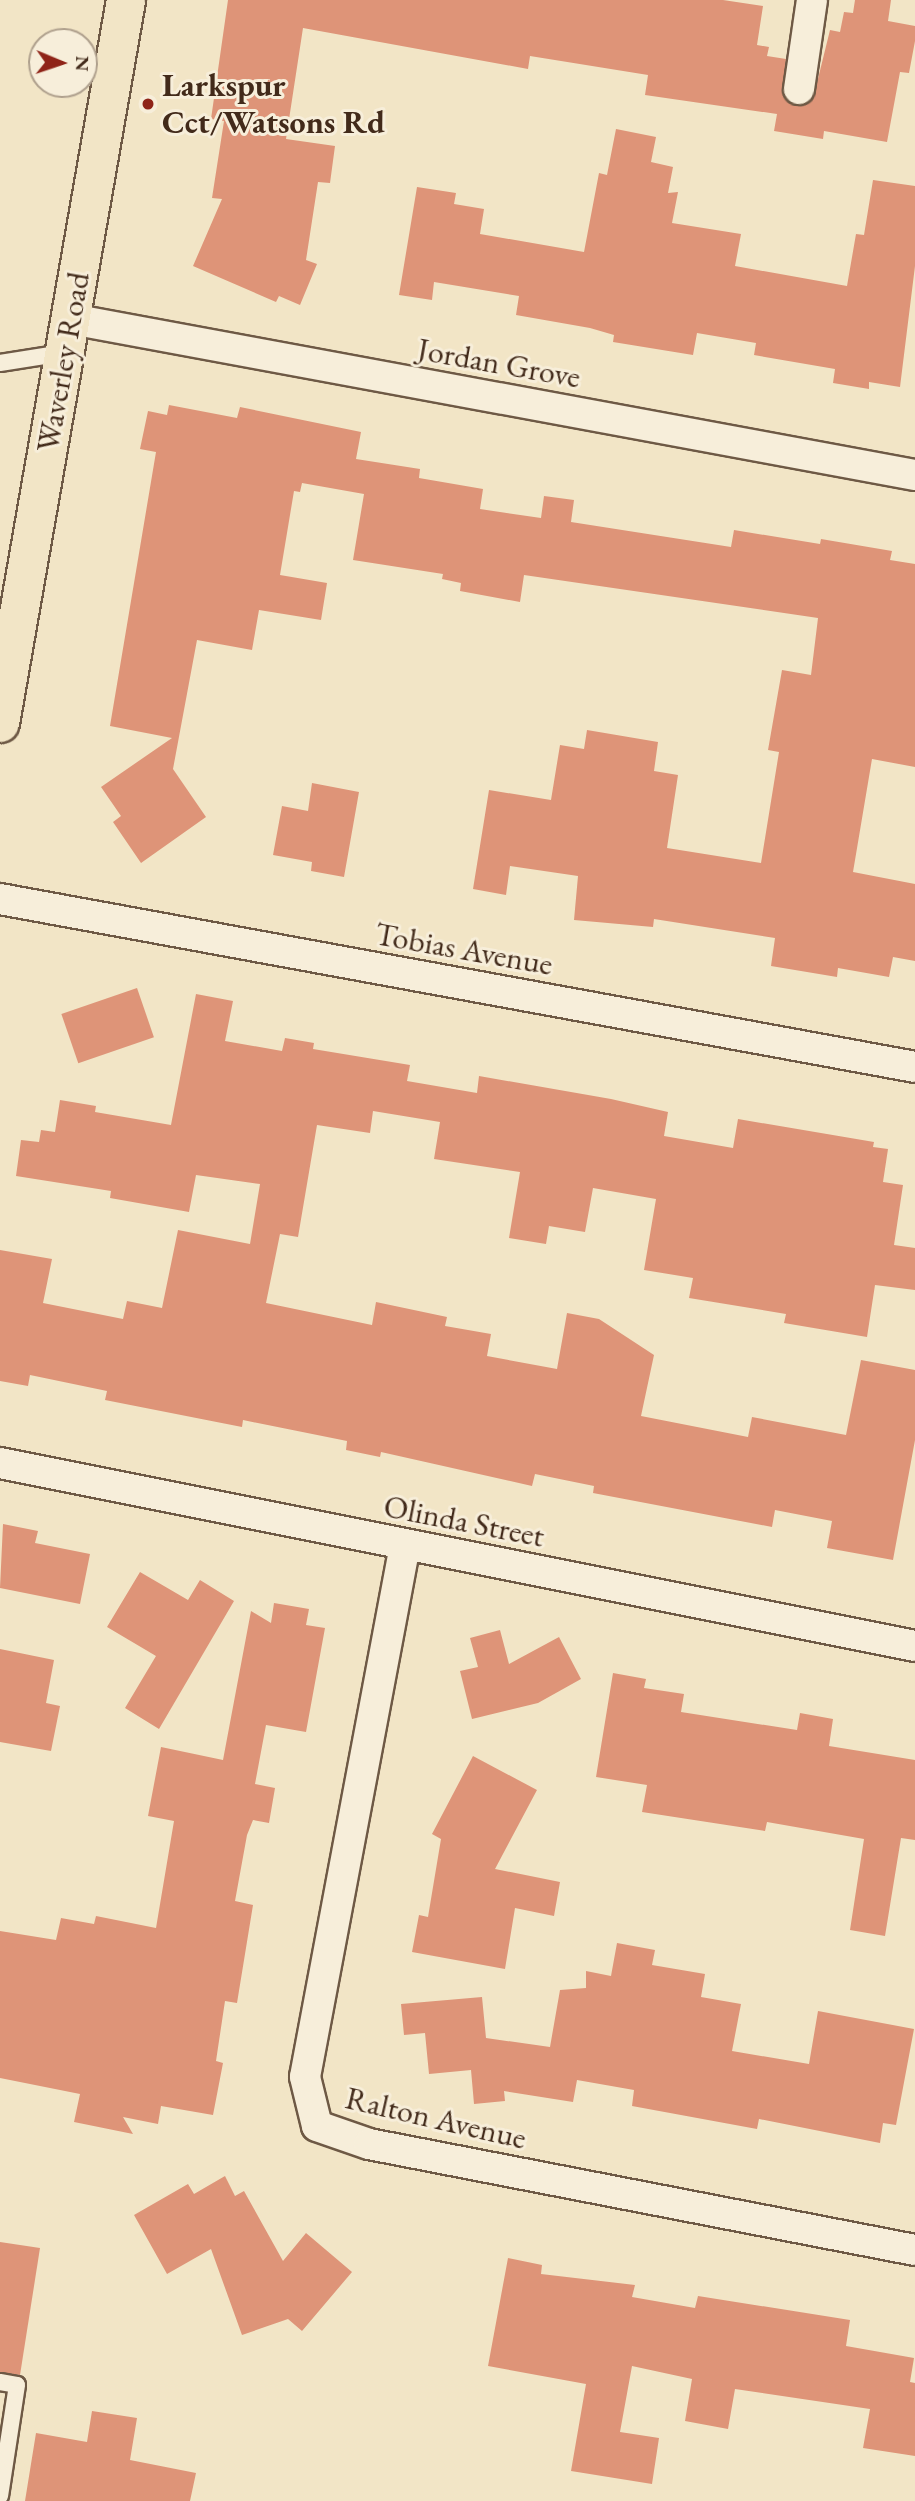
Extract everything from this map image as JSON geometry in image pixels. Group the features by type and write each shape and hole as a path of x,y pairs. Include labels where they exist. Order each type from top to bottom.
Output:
{"main road":[{"name":"Waverley Road","path":"0,723 7,646 68,336 126,0"}],"street":[{"path":"799,89 812,0"},
{"name":"Jordan Grove","path":"68,336 915,475"},
{"name":"Tobias Avenue","path":"0,899 915,1067"},
{"name":"Olinda Street","path":"0,1463 915,1646"},
{"name":"Ralton Avenue","path":"405,1545 306,2077 317,2126 369,2144 915,2250"}],"lane":[{"path":"0,363 68,336"},
{"path":"0,2382 17,2385 0,2496"}],"building":[{"path":"228,0 723,0 763,6 757,45 769,47 767,56 786,59 783,95 797,106 813,99 830,30 840,32 844,12 853,13 855,0 891,0 888,21 915,26 915,41 909,73 900,72 887,142 824,131 823,139 774,131 777,114 645,95 648,75 530,56 528,69 303,28 286,139 335,146 330,183 318,182 306,260 317,264 300,305 279,296 276,302 193,266 222,199 212,198 224,121 211,119"},
{"path":"616,129 656,137 651,162 673,167 668,193 678,192 672,223 741,234 735,266 847,286 856,234 864,235 873,180 915,186 915,266 900,387 869,382 869,389 833,383 835,369 754,355 756,343 697,333 693,355 613,342 614,335 590,328 516,315 519,296 434,282 432,300 399,295 417,187 456,193 454,204 484,209 480,234 584,252 599,173 607,175"},
{"path":"169,405 237,418 240,407 361,432 356,459 420,469 419,478 483,489 480,509 541,518 544,496 574,500 571,522 731,547 734,530 820,544 821,539 892,551 890,560 915,564 915,767 872,759 853,872 915,884 915,961 893,957 889,977 838,968 837,977 771,966 775,938 654,919 653,927 574,920 578,876 510,866 506,895 473,889 489,790 551,800 560,745 584,749 587,730 658,742 654,771 678,775 667,848 761,863 779,752 768,750 782,670 811,675 818,618 524,575 520,602 460,591 461,583 442,579 443,574 353,560 364,494 302,483 300,492 294,491 280,575 327,583 321,620 259,610 252,650 197,640 173,769 206,817 141,863 113,822 121,816 101,787 172,738 110,726 156,452 140,449 148,411 167,415"},
{"path":"312,783 359,792 344,877 311,871 312,862 273,855 282,806 308,811"},
{"path":"137,988 154,1037 78,1063 61,1014"},
{"path":"196,994 233,1001 225,1041 282,1051 285,1038 314,1043 313,1049 410,1065 407,1081 477,1093 479,1076 611,1099 668,1112 664,1136 733,1148 738,1119 874,1142 873,1147 888,1149 883,1182 903,1185 894,1245 915,1248 915,1290 875,1285 867,1337 784,1323 786,1314 689,1298 693,1278 644,1270 656,1199 593,1188 585,1232 549,1226 546,1244 509,1238 520,1172 434,1159 440,1122 373,1111 370,1133 317,1125 298,1237 280,1234 266,1303 372,1325 376,1302 447,1317 445,1326 491,1334 487,1356 557,1369 567,1313 599,1319 654,1355 641,1416 748,1437 752,1417 846,1435 861,1360 915,1370 915,1440 893,1560 827,1548 832,1521 775,1510 772,1527 593,1493 594,1486 535,1474 532,1486 381,1452 380,1457 346,1450 347,1441 243,1420 242,1427 105,1400 107,1391 30,1375 28,1386 0,1381 0,1250 52,1259 43,1303 123,1319 127,1301 162,1308 178,1230 250,1244 260,1184 196,1175 189,1212 110,1198 111,1191 16,1176 21,1140 39,1142 41,1130 55,1132 60,1100 96,1106 95,1112 171,1125"},
{"path":"3,1524 38,1531 35,1543 90,1554 80,1604 0,1588"},
{"path":"140,1572 188,1600 200,1580 234,1601 159,1729 125,1708 156,1656 107,1627"},
{"path":"274,1603 309,1609 306,1625 325,1628 306,1732 266,1725 255,1784 275,1788 269,1823 253,1820 247,1835 235,1901 253,1905 237,2003 225,2001 216,2061 223,2063 213,2115 161,2106 158,2124 123,2117 133,2134 74,2122 80,2094 0,2078 0,1931 56,1940 61,1918 94,1924 96,1916 156,1928 174,1821 148,1816 161,1747 223,1760 251,1611 271,1623"},
{"path":"500,1630 509,1664 559,1637 581,1679 538,1703 472,1719 460,1671 478,1667 470,1638"},
{"path":"0,1649 54,1660 46,1703 60,1706 51,1751 0,1742"},
{"path":"613,1673 646,1679 644,1688 684,1694 681,1712 797,1730 800,1713 833,1719 829,1746 915,1760 915,1840 901,1838 885,1936 850,1930 864,1839 767,1822 765,1831 642,1812 647,1785 596,1777"},
{"path":"473,1756 537,1790 495,1869 560,1882 554,1916 515,1908 505,1969 412,1952 419,1915 428,1917 441,1839 432,1834"},
{"path":"617,1943 655,1950 652,1965 705,1974 701,1997 741,2004 732,2051 809,2064 818,2011 914,2029 896,2125 883,2123 880,2143 759,2119 757,2129 632,2106 634,2090 577,2080 573,2102 504,2091 505,2101 474,2104 471,2070 429,2074 425,2033 404,2035 401,2004 482,1997 486,2038 550,2047 560,1990 586,1988 586,1971 611,1976"},
{"path":"225,2176 235,2196 244,2191 283,2261 306,2233 352,2272 302,2331 288,2319 242,2335 211,2249 167,2274 134,2215 188,2184 194,2194"},
{"path":"0,2242 40,2248 20,2375 0,2372"},
{"path":"508,2258 542,2265 541,2274 635,2285 632,2297 695,2308 698,2296 850,2320 846,2346 914,2358 910,2382 915,2383 915,2456 863,2448 870,2409 735,2389 728,2429 685,2421 692,2379 632,2366 620,2432 659,2438 652,2484 571,2471 586,2384 488,2366"},
{"path":"92,2411 137,2418 130,2460 196,2473 190,2501 25,2501 36,2433 87,2442"}],"place":[{"name":"Larkspur Cct/Watsons Rd","path":"148,104"}]}
